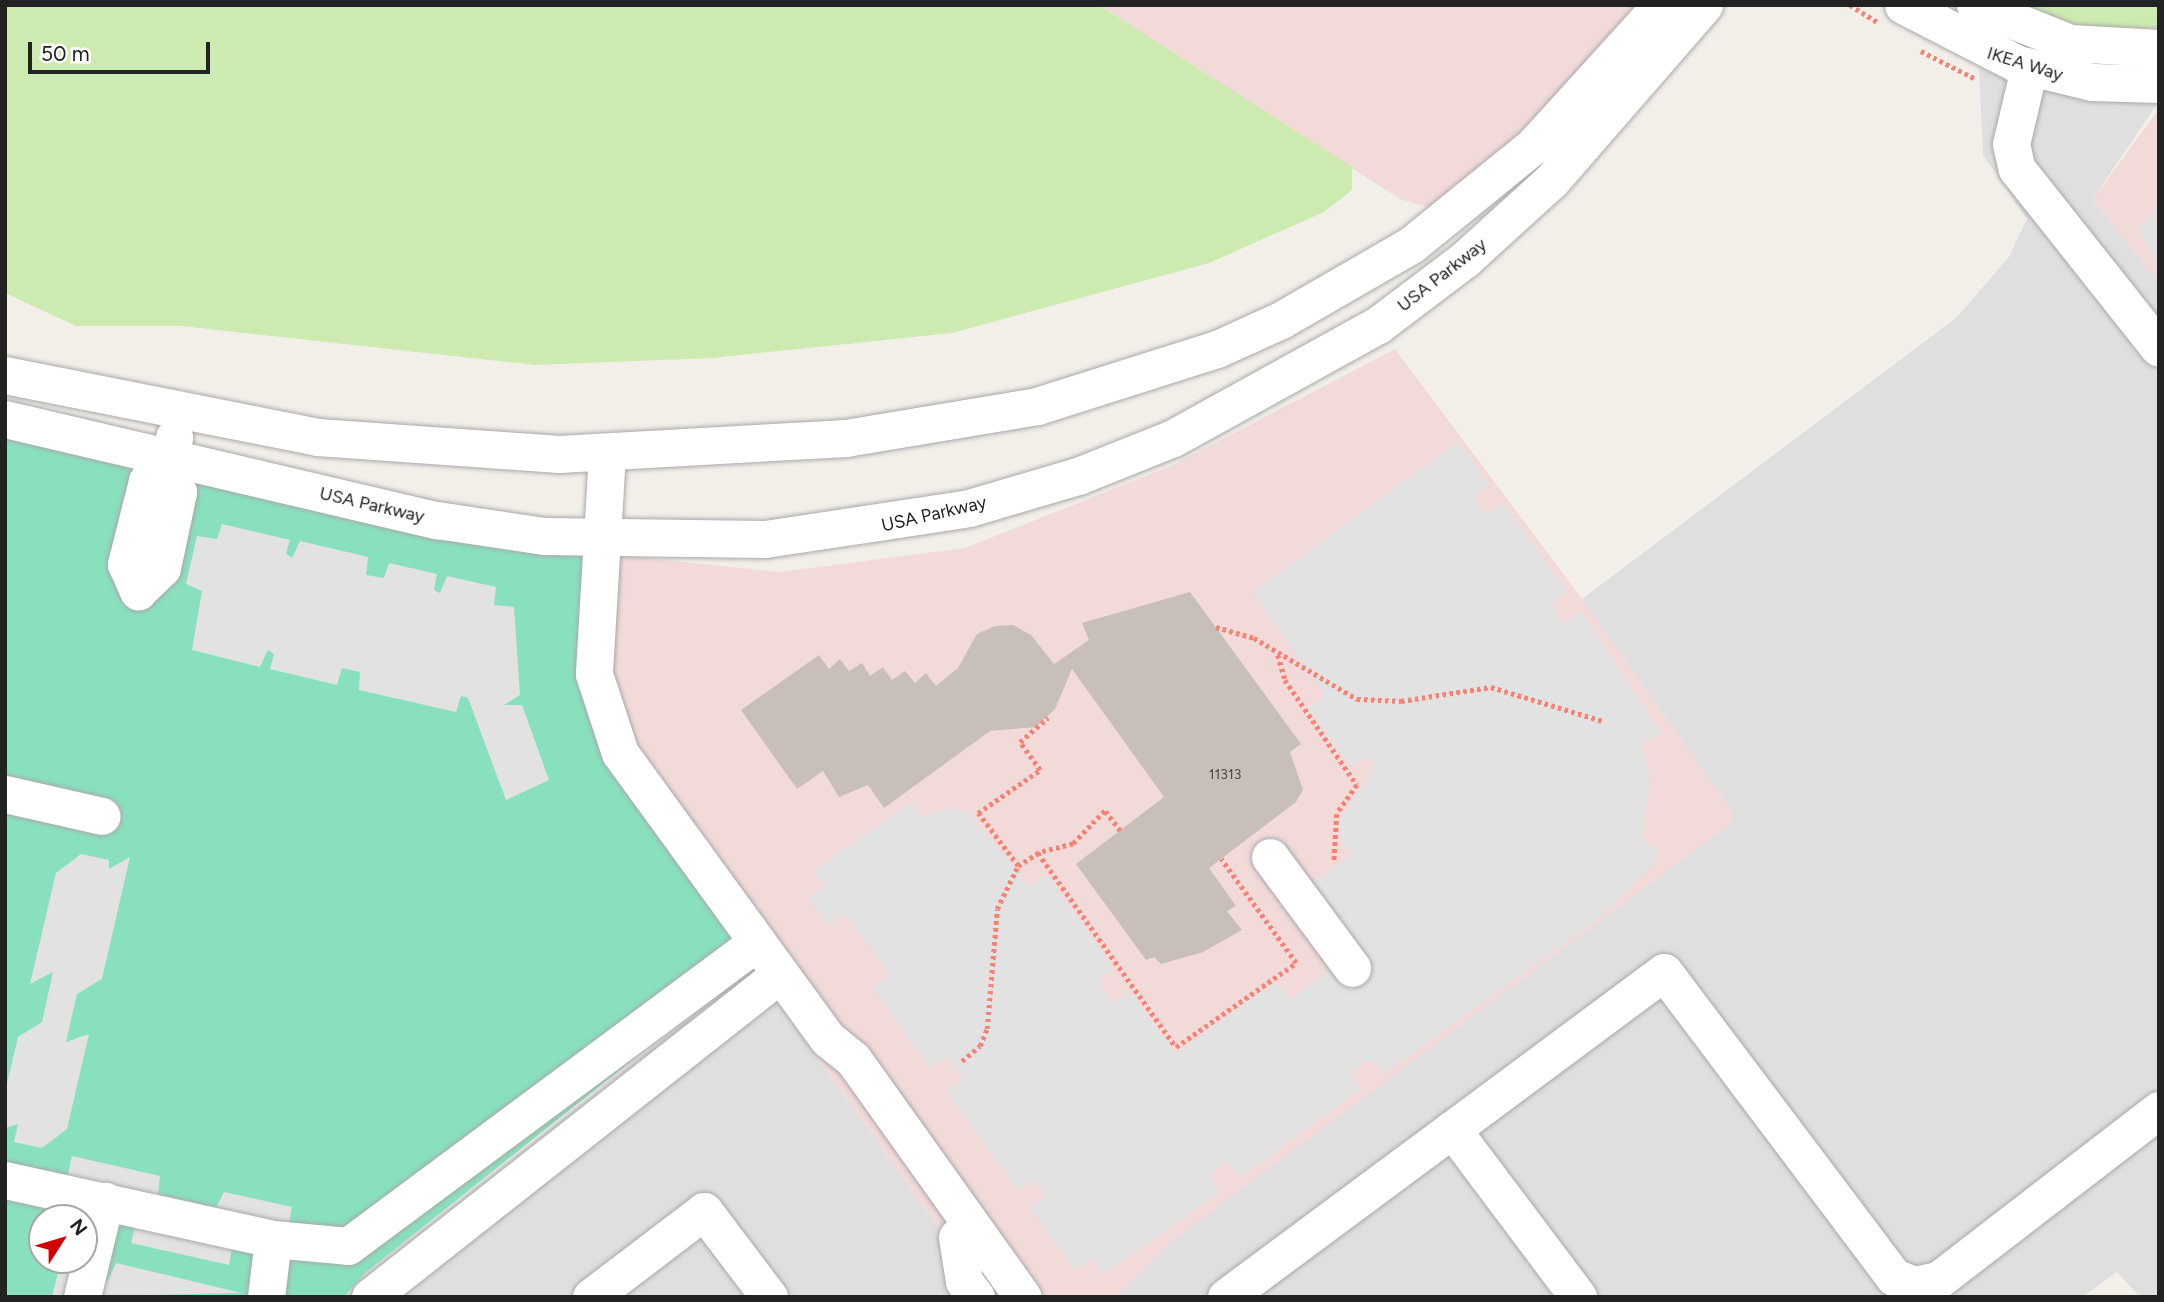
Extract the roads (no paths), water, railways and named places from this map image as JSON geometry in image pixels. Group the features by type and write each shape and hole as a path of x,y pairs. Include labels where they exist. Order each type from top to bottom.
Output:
{"street":[{"path":"5,375 180,414 402,446 607,453 744,448 957,421 1133,381 1217,349 1343,287 1492,183 1578,101 1661,5"},
{"name":"USA Parkway","path":"5,419 167,463 437,520 603,540 753,540 878,527 1078,476 1212,420 1348,344 1464,260 1568,164 1704,5"},
{"name":"IKEA Way","path":"1903,5 1982,51 2029,68 2092,82 2159,84"},
{"name":"IKEA Way","path":"1975,5 2070,43 2159,48"},
{"path":"2029,68 2011,144 2017,169 2159,348"},
{"path":"167,463 180,414"},
{"path":"607,453 594,674 601,712 657,809 828,1039 853,1059 982,1272 1023,1297"},
{"path":"5,794 102,816"},
{"path":"1270,857 1352,968"},
{"path":"5,1180 273,1239 348,1246 757,942"},
{"path":"1243,1292 1452,1129 1664,972 1894,1278 1914,1285 1938,1280 2159,1110"},
{"path":"370,1297 780,974"},
{"path":"828,1039 838,1074 1001,1297"},
{"path":"1452,1129 1578,1297"},
{"path":"82,1297 105,1201"},
{"path":"590,1297 704,1211 769,1297"},
{"path":"266,1297 273,1239"}]}
